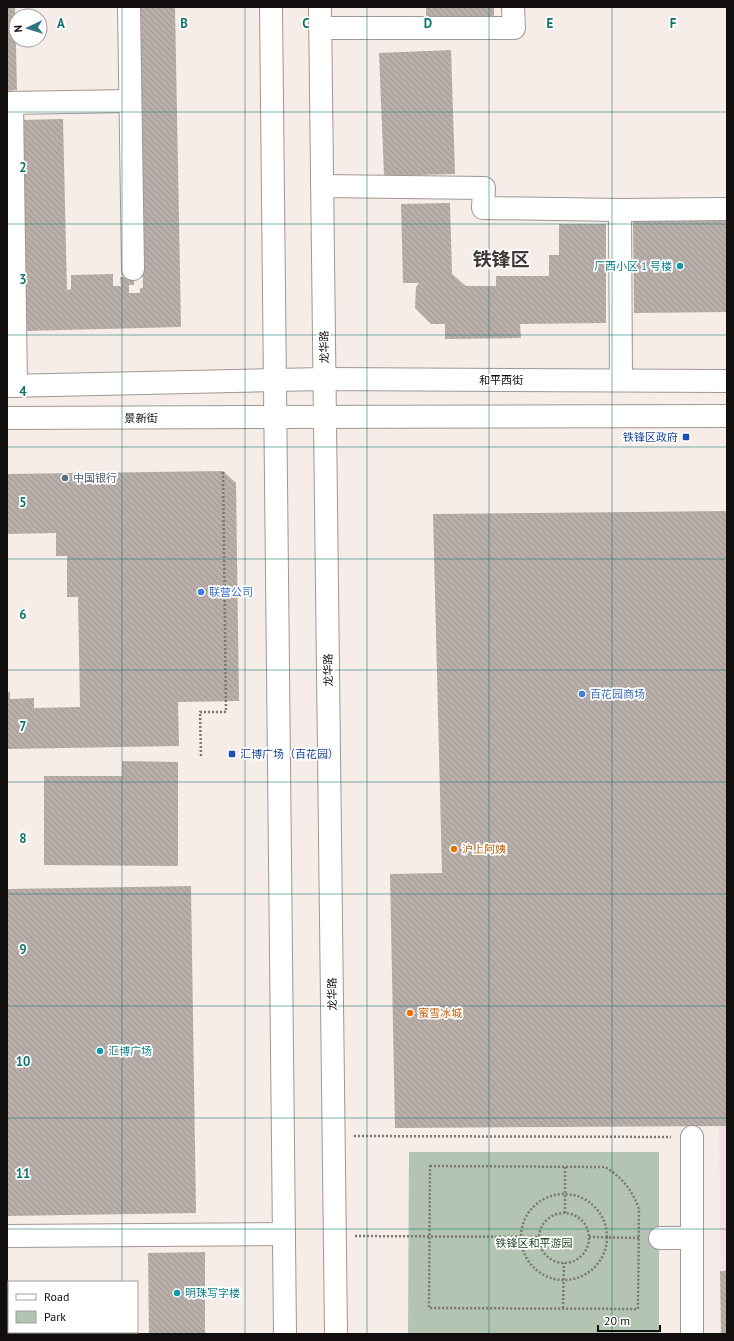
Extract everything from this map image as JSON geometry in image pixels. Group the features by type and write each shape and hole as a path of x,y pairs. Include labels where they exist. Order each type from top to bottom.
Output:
{"main road":[{"path":"129,7 133,269"},
{"path":"270,7 285,1334"},
{"path":"320,18 514,28 513,7"},
{"name":"龙华路","path":"320,18 336,1334"},
{"path":"130,101 9,103 11,386 274,380"},
{"path":"322,186 484,188 483,208 620,210 727,209"},
{"path":"620,210 621,380"},
{"name":"和平西街","path":"274,380 727,380"},
{"path":"275,417 727,416"},
{"name":"景新街","path":"7,418 275,417"},
{"path":"692,1137 692,1334"},
{"path":"7,1236 284,1234"},
{"path":"649,1238 692,1238"}],"path":[{"path":"201,756 200,712 226,712 223,472"},
{"path":"334,1136 692,1137"},
{"path":"430,1166 605,1167 617,1174 634,1196 649,1238 638,1309 429,1308 429,1236 430,1166"},
{"path":"565,1213 566,1166"},
{"path":"557,1194 565,1194 572,1194 587,1200 598,1210 605,1223 608,1238 605,1252 599,1264 589,1273 577,1279 563,1281 550,1278 538,1272 528,1262 522,1250 520,1237 524,1222 531,1208 543,1199 557,1194"},
{"path":"561,1212 565,1213 570,1213 584,1222 588,1230 589,1237 587,1247 583,1254 578,1259 564,1263 554,1261 547,1257 539,1243 539,1237 541,1227 546,1220 561,1212"},
{"path":"335,1236 539,1237"},
{"path":"589,1237 649,1238"},
{"path":"563,1308 564,1263"}],"shaded area":[{"path":"719,1126 727,1126 727,1334 721,1334"}],"green space":[{"name":"铁锋区和平游园","path":"409,1152 659,1152 659,1334 408,1334"}],"building":[{"path":"7,7 15,7 8,8 8,48 16,48 17,90 7,91"},
{"path":"136,7 175,7 181,327 25,331 21,120 63,119 67,290 71,289 71,275 113,274 113,286 121,286 120,277 134,277 134,285 129,285 129,293 140,293 140,288 143,288"},
{"path":"426,7 494,7 494,21 426,21"},
{"path":"451,50 455,174 384,176 379,53"},
{"path":"450,203 452,274 466,286 496,286 496,276 549,276 549,255 559,255 559,224 606,224 606,323 520,324 521,338 445,339 445,324 431,324 415,308 416,287 419,283 403,283 401,204"},
{"name":"厂西小区 1 号楼","path":"633,220 727,220 727,312 634,313"},
{"path":"223,471 236,483 239,701 178,702 179,746 7,749 7,693 10,692 10,699 34,698 34,708 80,707 78,597 67,597 67,556 56,556 56,533 7,534 7,474"},
{"name":"百花园商场","path":"727,511 727,1126 395,1128 390,874 442,873 433,514"},
{"path":"122,761 178,762 178,866 44,865 44,776 122,776"},
{"name":"汇博广场","path":"191,886 196,1213 7,1216 7,889"},
{"name":"明珠写字楼","path":"205,1252 205,1334 149,1334 148,1253"},
{"path":"720,1271 727,1271 727,1334 721,1334"}],"place":[{"name":"厂西小区 1 号楼","path":"680,266"},
{"name":"铁锋区政府","path":"686,437"},
{"name":"中国银行","path":"65,478"},
{"name":"联营公司","path":"201,592"},
{"name":"百花园商场","path":"582,694"},
{"name":"汇博广场（百花园）","path":"232,754"},
{"name":"沪上阿姨","path":"454,849"},
{"name":"蜜雪冰城","path":"410,1013"},
{"name":"汇博广场","path":"100,1051"},
{"name":"明珠写字楼","path":"177,1293"}],"district":[{"name":"铁锋区","path":"501,259"}]}
